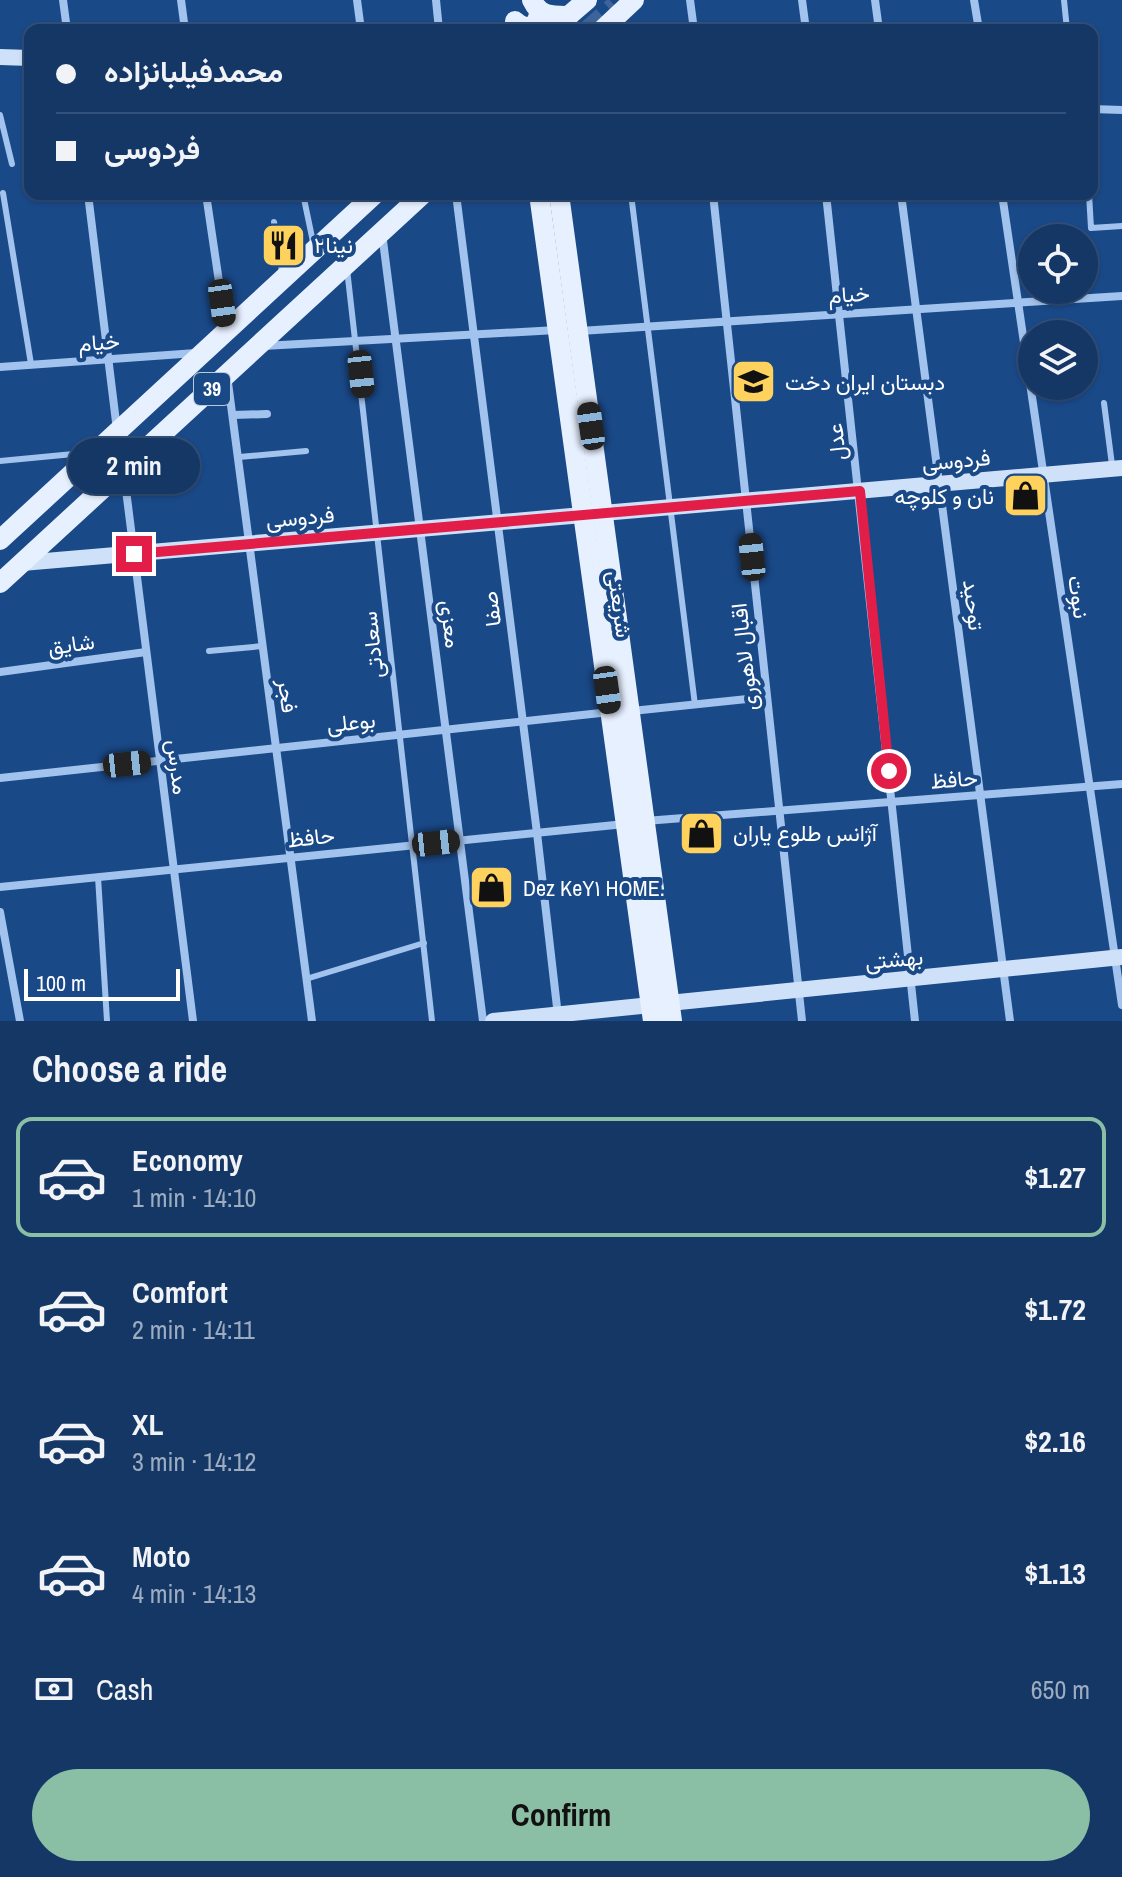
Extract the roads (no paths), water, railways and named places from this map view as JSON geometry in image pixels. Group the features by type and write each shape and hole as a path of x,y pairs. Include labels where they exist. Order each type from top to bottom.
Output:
{"main road":[{"path":"536,6 552,16 583,20 623,2"},
{"path":"0,57 24,58"},
{"name":"39","path":"0,540 369,200"},
{"name":"39","path":"286,277 333,249 386,200"},
{"name":"39","path":"311,297 340,257 402,200"},
{"name":"39","path":"0,583 417,200"},
{"name":"شریعتی","path":"540,200 568,330"},
{"name":"شریعتی","path":"559,200 568,330 661,1013"},
{"path":"138,412 141,424 159,437"},
{"name":"فردوسی","path":"22,563 1117,469"},
{"name":"بهشتی","path":"493,1021 661,1013 799,989 1118,958"}],"street":[{"path":"63,0 66,24"},
{"path":"181,0 184,24"},
{"path":"357,0 360,24"},
{"path":"436,0 438,24"},
{"path":"690,0 693,24"},
{"path":"802,0 805,24"},
{"path":"875,0 878,24"},
{"path":"974,0 978,24"},
{"path":"1098,109 1122,110"},
{"path":"89,200 117,431"},
{"path":"207,200 226,330"},
{"name":"صفا","path":"457,200 558,1018"},
{"name":"اقبال لاهوری","path":"714,200 802,1021"},
{"name":"عدل","path":"827,200 915,1021"},
{"name":"توحید","path":"902,200 1010,1021"},
{"name":"نبوت","path":"1003,200 1089,786 1118,958 1122,1005"},
{"name":"معزی","path":"382,232 483,1021"},
{"name":"خیام","path":"258,346 647,326 1122,296"},
{"name":"خیام","path":"0,367 201,353"},
{"name":"فجر","path":"227,375 312,1021"},
{"path":"233,415 267,414"},
{"name":"مدرس","path":"123,470 193,1021"},
{"name":"شایق","path":"0,672 146,652"},
{"name":"بوعلی","path":"0,778 767,697"},
{"name":"حافظ","path":"0,887 635,822 1122,784"},
{"path":"0,912 20,1021"}],"lane":[{"path":"1064,0 1066,24"},
{"path":"0,115 12,164"},
{"path":"3,193 31,364"},
{"path":"304,200 315,250"},
{"path":"632,200 695,705"},
{"path":"1089,200 1091,228 1122,226"},
{"path":"274,222 286,277"},
{"path":"0,228 8,226"},
{"name":"سعادتی","path":"347,264 432,1021"},
{"path":"1104,403 1117,469"},
{"path":"239,457 306,451"},
{"path":"0,461 93,452"},
{"path":"209,651 263,646"},
{"path":"98,877 107,1021"},
{"path":"306,979 424,943"}],"tunnel":[{"path":"595,24 615,6"}],"place":[{"name":"نینا۲","path":"283,245"},
{"name":"دبستان ایران دخت","path":"754,382"},
{"name":"نان و کلوچه","path":"1025,496"},
{"name":"آژانس طلوع یاران","path":"702,833"},
{"name":"Dez KeY۱ HOME.","path":"492,888"}]}
